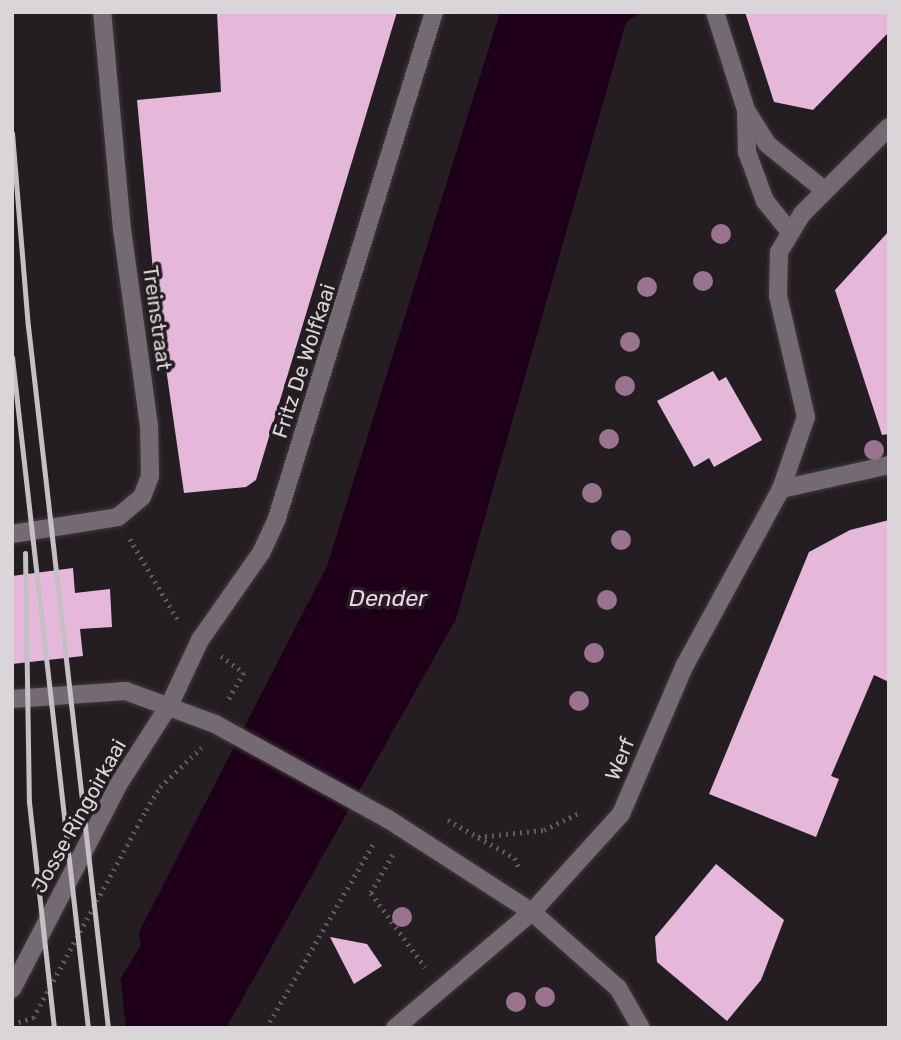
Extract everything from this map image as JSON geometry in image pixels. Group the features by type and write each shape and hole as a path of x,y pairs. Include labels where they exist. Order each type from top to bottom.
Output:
{"street":[{"name":"Treinstraat","path":"102,12 151,462 142,497 118,517"},
{"name":"Fritz De Wolfkaai","path":"170,704 200,640 242,583 277,518 434,12"},
{"path":"715,12 746,110 767,144 824,190"},
{"path":"746,110 747,152 765,201 790,232"},
{"name":"Werf","path":"395,1028 532,912 621,814 685,665 781,489 806,417 778,296 779,252 802,214 889,127"},
{"path":"781,489 889,465"},
{"path":"12,534 118,517"},
{"path":"12,699 105,689 147,695 215,724 388,820 532,912 618,988 641,1028"},
{"name":"Josse Ringoirkaai","path":"12,989 118,785 170,704"}],"path":[{"path":"118,517 166,607 177,621"},
{"path":"221,656 244,673 227,703"},
{"path":"12,1024 33,1018 146,810 165,781 200,750"},
{"path":"478,837 544,830 589,807"},
{"path":"266,1028 378,836"},
{"path":"387,865 371,894 430,974"}],"water":[{"name":"Dender","path":"500,12 644,12 626,22 456,619 226,1028 91,1028 141,945 139,932 327,566"}],"pier":[{"path":"120,974 126,1028 88,1028 88,1026"}],"building":[{"path":"217,12 397,12 256,480 246,487 184,493 155,292 137,100 221,92"},
{"path":"745,12 889,12 889,32 813,110 774,102"},
{"path":"889,231 889,434 882,435 835,290"},
{"path":"713,371 719,381 726,377 762,440 714,467 709,458 694,467 657,401"},
{"path":"889,520 889,682 874,675 831,776 839,779 816,837 709,794 809,552 850,530"},
{"path":"73,568 75,593 110,589 112,627 80,629 83,656 12,664 12,576"},
{"path":"716,864 784,920 761,980 727,1021 657,962 655,937"},
{"path":"330,937 367,944 382,966 354,984"}],"railway":[{"path":"12,133 28,326 108,1028"},
{"path":"12,357 88,1028"},
{"path":"25,553 29,802 54,1028"}]}
